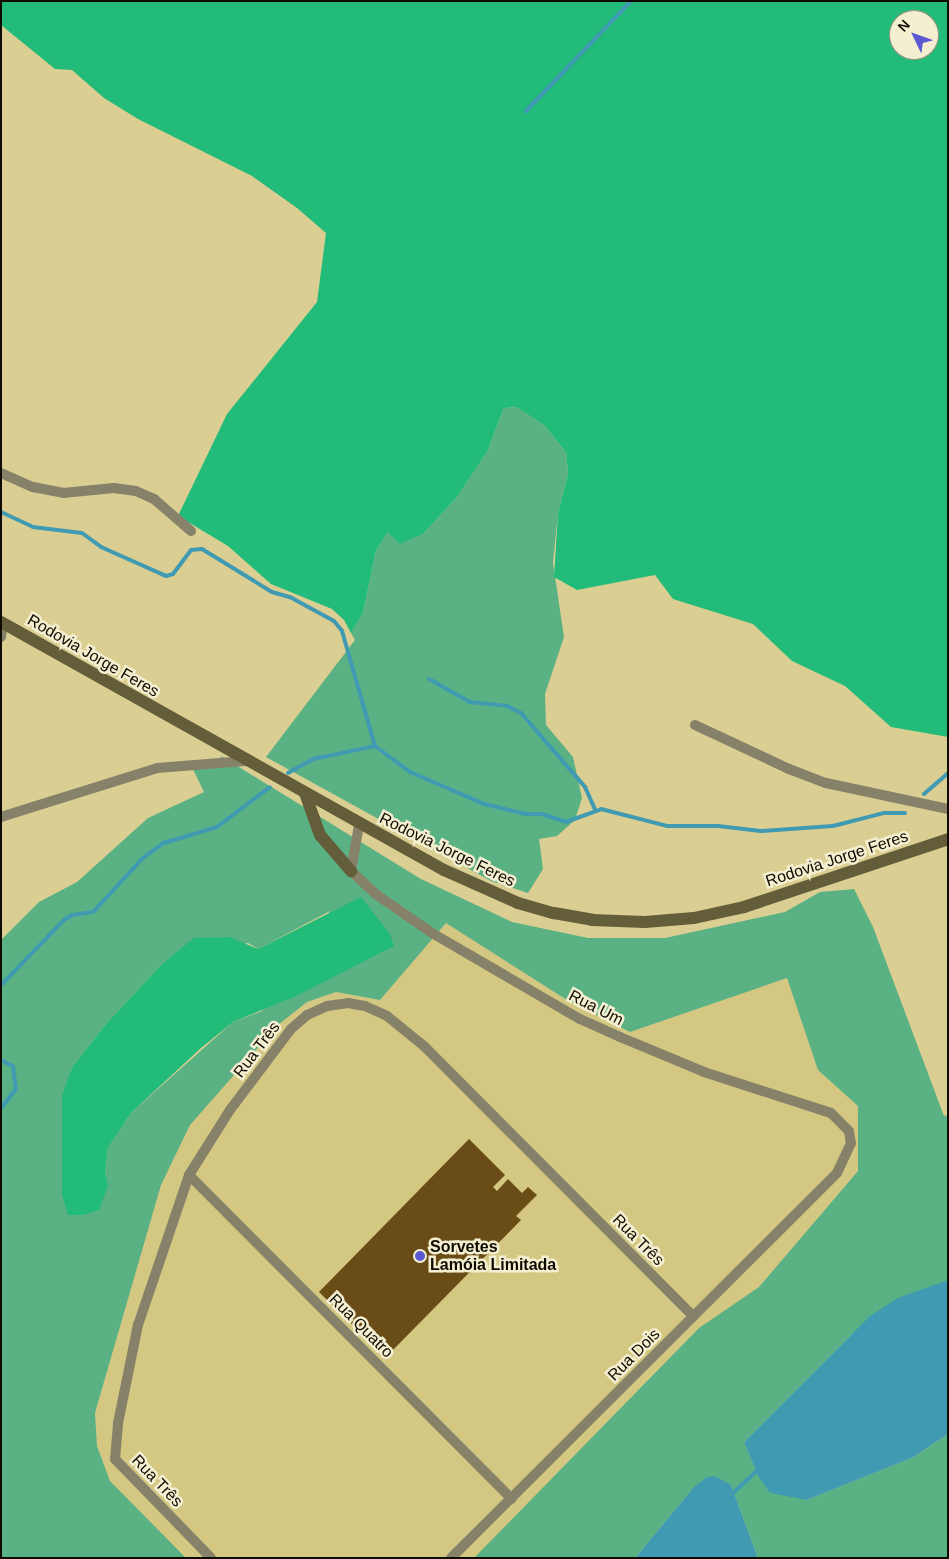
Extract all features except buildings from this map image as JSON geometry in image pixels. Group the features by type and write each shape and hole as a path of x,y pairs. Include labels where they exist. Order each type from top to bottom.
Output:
{"main road":[{"name":"Rodovia Jorge Feres","path":"2,622 306,796 444,870 518,903 592,920 645,922 694,918 744,906 948,839"},
{"path":"306,796 320,835 351,871"}],"street":[{"path":"1,474 33,487 63,493 114,488 136,492 154,499 192,531"},
{"path":"1,637 2,622"},
{"path":"695,725 789,769 826,783 948,809"},
{"path":"1,817 157,768 246,761"},
{"path":"351,871 359,825"},
{"name":"Rua Um","path":"351,871 377,895 432,933 580,1018 704,1072 831,1113 849,1131 851,1143 837,1172"},
{"name":"Rua Três","path":"211,1558 115,1459 118,1424 138,1325 189,1175 230,1110 291,1029 307,1014 327,1006 348,1003 366,1006 387,1016 425,1047 693,1316"},
{"name":"Rua Dois","path":"451,1558 837,1172"},
{"name":"Rua Quatro","path":"189,1175 512,1499"}],"shaded area":[{"path":"446,923 567,1000 630,1032 787,978 818,1070 858,1106 858,1171 759,1287 699,1328 474,1558 186,1558 110,1481 97,1447 95,1413 161,1185 190,1125 278,1025 307,1002 336,992 380,1000"}],"green space":[{"path":"1,1 948,1 948,737 891,727 845,686 792,661 753,624 673,599 655,575 577,590 554,577 558,513 568,474 566,452 544,425 516,407 504,408 487,452 457,497 424,533 400,544 388,532 376,551 363,613 351,633 344,620 332,609 271,584 228,546 178,516 227,414 317,302 326,233 297,208 252,176 138,119 104,98 72,70 55,69 1,25"},
{"path":"516,407 544,425 566,452 568,474 558,513 553,563 564,637 545,694 546,725 573,757 582,798 575,820 557,836 539,839 543,869 528,893 491,881 266,757 355,640 351,633 363,613 376,551 388,532 424,533 457,497 487,452 504,408"},
{"path":"221,756 421,879 512,922 588,938 665,938 785,912 820,892 854,889 873,927 944,1116 948,1115 948,1280 851,1335 744,1442 758,1476 807,1500 912,1458 948,1434 948,1558 758,1558 731,1485 693,1488 635,1558 474,1558 699,1328 759,1287 858,1171 858,1106 818,1070 787,978 630,1032 567,1000 446,923 380,1000 336,992 307,1002 278,1025 190,1125 161,1185 95,1413 97,1446 110,1481 186,1558 1,1558 1,940 39,902 77,882 148,818 204,792 190,763 221,763","holes":["330,911 262,1011 233,1022 131,1113 108,1148 105,1173 73,1066 104,1026 162,964 248,943 258,949"]},
{"path":"361,897 390,934 394,946 296,996 233,1022 201,1048 131,1113 108,1148 105,1173 108,1185 99,1210 84,1215 68,1215 62,1194 62,1095 73,1066 104,1026 162,964 194,938 230,937 258,949"}],"water":[{"path":"948,1280 948,1434 912,1458 807,1500 770,1493 758,1476 744,1442 870,1316 898,1298"},
{"path":"715,1476 731,1485 758,1558 635,1558 693,1488 707,1477"}],"waterway":[{"path":"526,111 631,1"},
{"path":"1,512 33,527 82,533 101,547 166,576 173,574 191,550 202,549 272,592 290,597 334,621 342,631 375,746 410,772 484,804 526,814 542,814 566,822 601,809 667,826 718,826 761,831 833,826 884,813 905,813"},
{"path":"429,679 470,702 507,706 521,713 585,787 595,809"},
{"path":"288,773 313,759 375,746"},
{"path":"924,794 948,773"},
{"path":"1,985 64,920 72,915 93,912 143,858 164,843 217,827 270,787"},
{"path":"1,1060 13,1066 16,1089 1,1108"},
{"path":"731,1495 759,1469"}],"place":[{"name":"Sorvetes Lamóia Limitada","path":"420,1256"}]}
